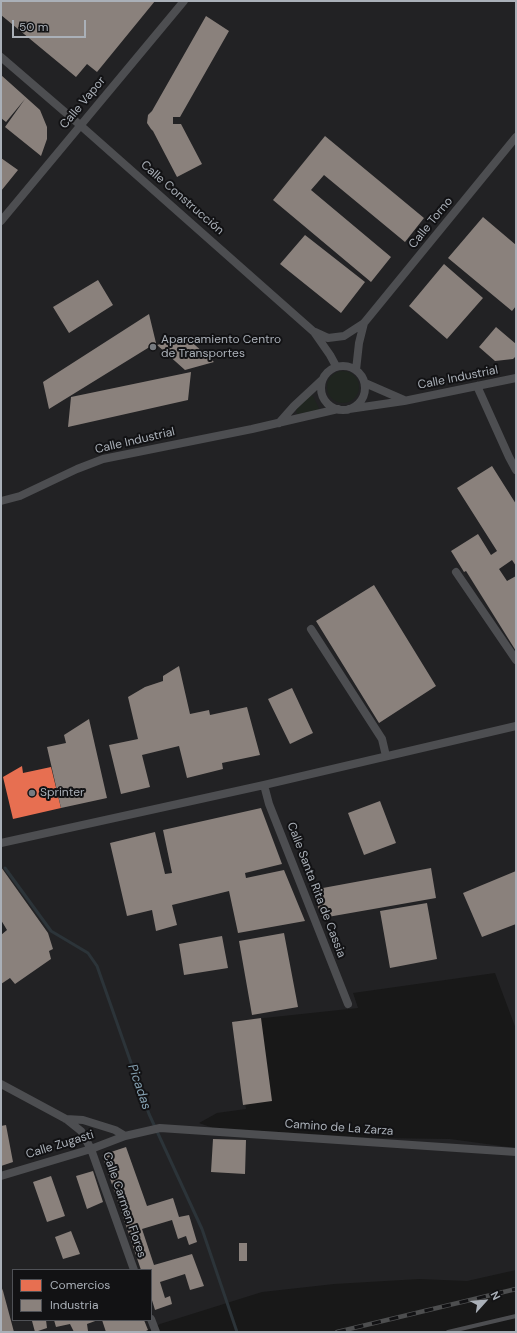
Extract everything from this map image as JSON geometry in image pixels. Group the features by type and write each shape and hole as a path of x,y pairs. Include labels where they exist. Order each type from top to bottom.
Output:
{"street":[{"name":"Calle Vapor","path":"1,221 184,1"},
{"name":"Calle Construcción","path":"1,57 314,332 336,366"},
{"name":"Calle Torno","path":"314,332 328,338 344,336 364,323 516,137"},
{"name":"Calle Torno","path":"356,370 359,343 364,323"},
{"path":"343,365 356,370 362,376 365,383 364,396 360,402 349,409 338,409 325,402 321,387 325,374 336,366 343,365"},
{"name":"Calle Industrial","path":"349,409 404,401 516,378"},
{"path":"279,423 294,406 322,380"},
{"name":"Calle Industrial","path":"365,383 404,401"},
{"path":"476,386 516,470"},
{"name":"Calle Industrial","path":"1,501 20,496 102,459 279,423 338,409"},
{"path":"456,572 516,660"},
{"path":"311,629 382,739 386,756"},
{"path":"1,844 264,785 516,726"},
{"name":"Calle Santa Rita de Cassia","path":"264,785 269,804 348,1004"},
{"path":"1,1084 66,1119"},
{"name":"Calle Zugasti","path":"66,1119 83,1120 115,1130 125,1136"},
{"name":"Calle Carmen Flores","path":"66,1119 80,1131 91,1149 134,1269"},
{"name":"Calle Zugasti","path":"1,1176 91,1149 125,1136 160,1128"},
{"name":"Camino de La Zarza","path":"160,1128 516,1152"},
{"path":"152,1321 156,1332"}],"lane":[{"path":"448,1332 516,1316"}],"shaded area":[{"path":"1,1 516,1 516,1029 495,973 353,993 358,1008 236,1021 246,1109 217,1113 199,1123 213,1128 378,1138 450,1139 516,1148 516,1270 467,1281 419,1279 334,1284 262,1292 160,1324 144,1332 1,1332"},
{"path":"340,371 346,371 356,378 359,387 358,393 352,400 346,403 340,403 330,396 327,390 327,384 334,374"},
{"path":"310,395 313,396 319,408 318,411 297,414 296,410"}],"building: Comercios":[{"name":"Sprinter","path":"22,766 23,773 51,767 61,808 13,819 3,777"}],"building: Industria":[{"path":"1,1 155,1 97,72 87,64 76,77 1,15"},
{"path":"206,16 229,31 180,117 173,117 173,124 181,124 202,164 177,177 153,131 147,123 148,115 152,111"},
{"path":"1,75 40,110 47,127 47,139 41,156 5,127 25,99 6,122 1,118"},
{"path":"325,136 424,218 405,242 324,175 311,190 391,257 371,282 273,200"},
{"path":"1,158 18,170 1,191"},
{"path":"483,217 516,245 516,306 512,311 448,258"},
{"path":"305,235 365,282 341,313 280,264"},
{"path":"444,264 483,298 447,339 409,306"},
{"path":"98,280 113,305 69,333 53,307"},
{"path":"149,314 156,343 49,409 43,382"},
{"path":"496,327 516,344 516,356 513,359 495,361 479,347"},
{"path":"186,337 214,362 185,370 157,345"},
{"path":"191,372 188,400 68,427 71,397"},
{"path":"492,466 516,504 516,566 512,560 499,569 507,581 516,576 516,651 466,571 464,572 451,551 478,534 491,555 497,551 457,488"},
{"path":"374,585 436,686 379,723 316,621"},
{"path":"179,666 190,714 209,710 210,715 247,707 260,755 222,763 223,769 187,778 179,746 142,755 150,787 121,794 109,745 138,739 128,697 145,687 163,681 163,676"},
{"path":"292,688 313,733 290,744 268,699"},
{"path":"89,719 107,798 61,808 47,747 66,743 64,735"},
{"path":"380,801 396,843 364,855 348,813"},
{"path":"261,808 282,864 245,873 246,878 284,870 305,921 238,933 229,891 172,905 177,925 156,931 152,910 127,916 110,843 155,832 165,874 172,873 163,830"},
{"path":"1,867 48,933 53,949 49,951 51,959 15,984 10,978 1,984 1,935 7,930 1,920"},
{"path":"431,868 436,898 322,918 312,890"},
{"path":"516,871 516,924 482,937 463,893"},
{"path":"427,903 437,959 390,968 380,911"},
{"path":"284,933 298,1007 252,1015 239,941"},
{"path":"222,936 228,968 184,975 179,944"},
{"path":"261,1018 272,1101 243,1105 232,1022"},
{"path":"6,1125 13,1162 1,1166 1,1126"},
{"path":"213,1139 246,1140 245,1174 211,1172"},
{"path":"126,1147 147,1206 173,1198 179,1217 189,1215 197,1242 189,1245 186,1236 178,1239 172,1220 142,1229 154,1265 192,1254 204,1286 190,1290 185,1274 160,1282 165,1298 170,1296 172,1304 155,1310 152,1300 152,1269 141,1269 102,1155"},
{"path":"93,1171 103,1202 87,1209 76,1176"},
{"path":"51,1176 65,1216 47,1222 33,1182"},
{"path":"71,1231 80,1254 63,1259 55,1237"},
{"path":"239,1243 247,1243 247,1261 239,1261"},
{"path":"1,1286 3,1291 14,1332 1,1332"},
{"path":"32,1321 46,1321 47,1328 35,1332"},
{"path":"54,1321 95,1321 87,1324 88,1331 74,1332 70,1324 56,1327"},
{"path":"102,1321 144,1321 148,1330 144,1332 106,1332"}],"waterway":[{"name":"Picadas","path":"5,868 51,931 88,953 97,966 149,1114 202,1229 237,1332"}],"railway":[{"path":"337,1332 516,1289"}],"place":[{"name":"Aparcamiento Centro de Transportes","path":"153,347"},
{"name":"Sprinter","path":"32,793"}]}
